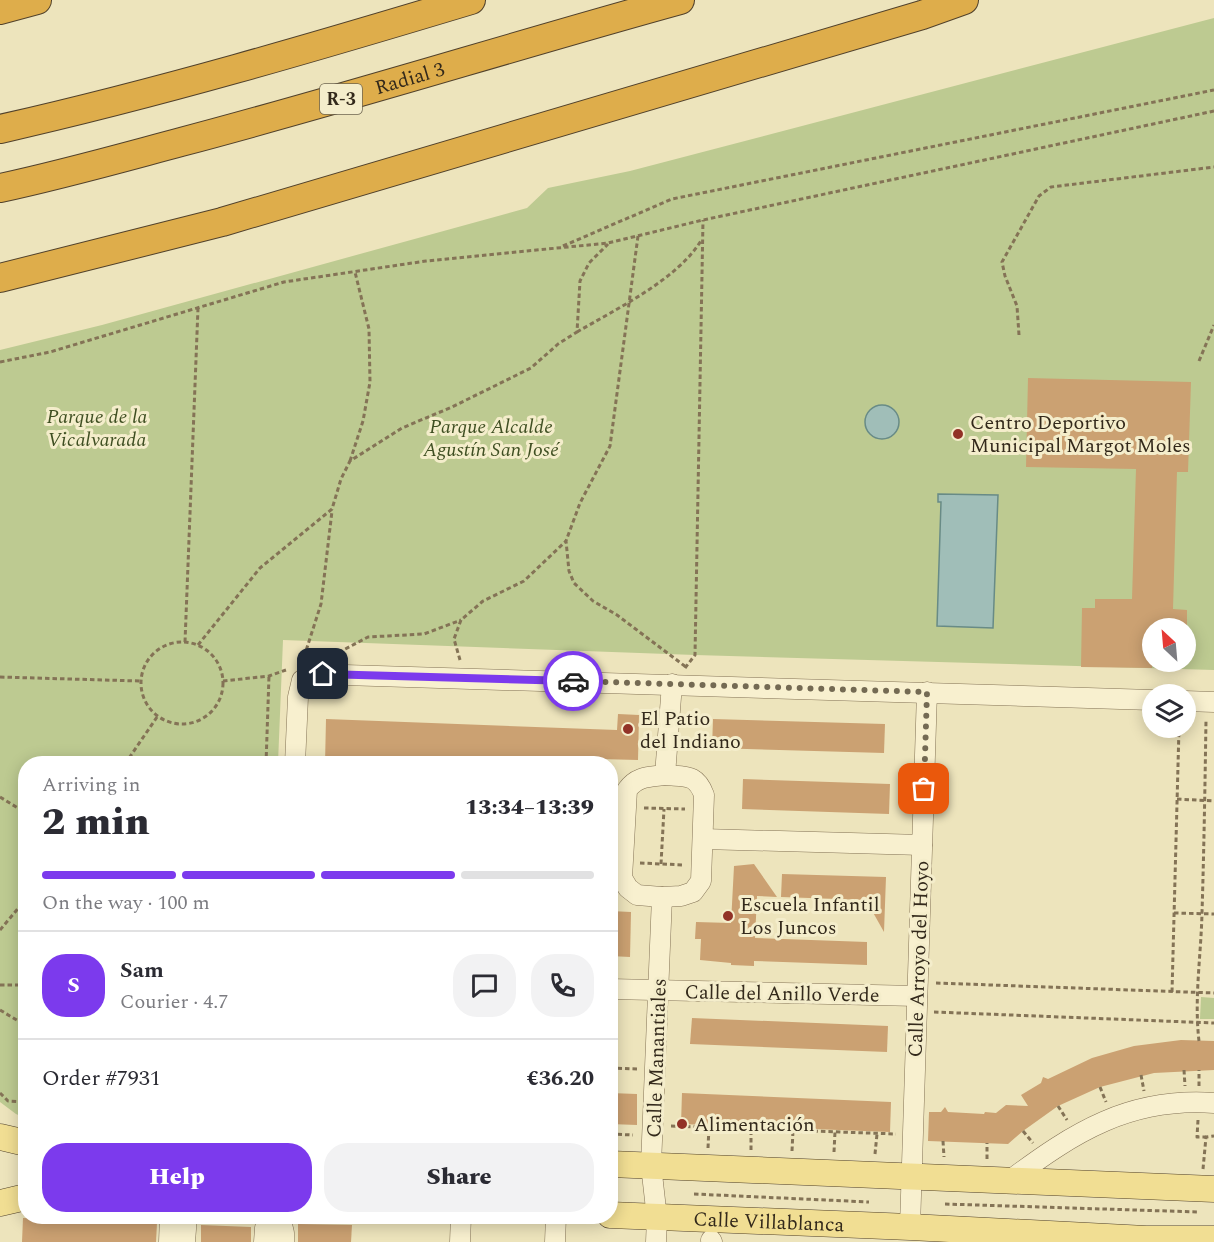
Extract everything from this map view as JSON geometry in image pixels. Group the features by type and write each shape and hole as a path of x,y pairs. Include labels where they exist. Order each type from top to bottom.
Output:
{"highway":[{"path":"0,10 37,0"},
{"path":"0,129 285,56 471,0"},
{"name":"Radial 3","path":"0,188 49,178 322,105 542,38 680,0"},
{"path":"0,278 222,222 899,22 964,0"}],"main road":[{"path":"0,1137 18,1141"},
{"path":"618,1164 1208,1190"},
{"path":"0,1203 18,1199"},
{"name":"Calle Villablanca","path":"618,1218 657,1230 910,1227 1146,1240 1214,1239"}],"street":[{"path":"295,756 298,697 302,680 324,667 672,684 1142,700"},
{"path":"665,775 672,684"},
{"name":"Calle Arroyo del Hoyo","path":"910,1227 911,1178 924,997 922,845 927,692"},
{"path":"618,834 626,808 627,790 633,782 642,777 665,775 693,778 700,785 704,795 702,866 701,881 693,892 681,896 637,895 628,888 622,878 623,862 618,841"},
{"path":"703,839 922,845"},
{"name":"Calle Manantiales","path":"657,1230 651,1165 662,897"},
{"name":"Calle del Anillo Verde","path":"618,988 924,997"},
{"path":"1009,1180 1076,1135 1113,1117 1147,1107 1186,1103 1207,1108"},
{"path":"170,1224 170,1242"},
{"path":"185,1242 186,1224"},
{"path":"264,1242 267,1224"},
{"path":"282,1224 284,1242"},
{"path":"459,1242 460,1224"},
{"path":"555,1242 556,1224"}],"path":[{"path":"559,248 672,199 1214,90"},
{"path":"0,362 50,352 284,282 426,261 608,243 702,220 1214,111"},
{"path":"1018,335 1017,306 1002,262 1038,196 1050,187 1214,167"},
{"path":"672,684 695,655 702,220"},
{"path":"638,236 610,446 580,503 566,541 569,571 574,583 593,601 617,615 686,667"},
{"path":"350,461 402,428 452,407 531,368 558,344 631,301 682,264 694,252 702,238"},
{"path":"577,332 580,281 590,263 608,243"},
{"path":"302,660 321,604 332,509 363,421 370,382 369,329 355,272"},
{"path":"185,642 198,308"},
{"path":"1199,361 1214,325"},
{"path":"198,645 260,568 332,509"},
{"path":"324,667 368,637 424,634 461,620 483,601 524,581 566,541"},
{"path":"461,620 454,639 461,663"},
{"path":"185,642 198,645 210,653 219,666 223,681 221,697 212,711 201,720 178,724 157,717 146,705 141,690 140,681 144,667 150,657 161,647 185,642"},
{"path":"223,681 268,676 282,672"},
{"path":"266,756 268,676"},
{"path":"0,678 140,681"},
{"path":"1199,1041 1197,993 1202,914 1204,800 1210,709"},
{"path":"130,756 157,717"},
{"path":"1172,992 1179,738"},
{"path":"0,797 18,808"},
{"path":"1178,799 1214,801"},
{"path":"626,808 704,809"},
{"path":"661,864 664,808"},
{"path":"623,862 702,866"},
{"path":"0,930 18,909"},
{"path":"1174,913 1214,914"},
{"path":"0,985 18,985"},
{"path":"924,997 1214,993"},
{"path":"924,997 1214,1023"},
{"path":"0,1010 18,1020"},
{"path":"618,1068 642,1069"},
{"path":"1184,1070 1185,1092"},
{"path":"1141,1075 1144,1095"},
{"path":"1100,1087 1107,1103"},
{"path":"0,1093 8,1101 18,1102"},
{"path":"1058,1106 1068,1121"},
{"path":"1207,1108 1197,1137 1214,1136"},
{"path":"670,1126 897,1134"},
{"path":"708,1152 709,1126"},
{"path":"751,1148 752,1128"},
{"path":"792,1149 793,1130"},
{"path":"834,1150 835,1131"},
{"path":"875,1151 877,1133"},
{"path":"618,1134 638,1135"},
{"path":"945,1215 945,1204 1208,1190 1206,1137"},
{"path":"943,1141 944,1160"},
{"path":"987,1143 987,1160"},
{"path":"694,1194 869,1202"},
{"path":"868,1211 869,1195"}],"green space":[{"path":"1214,18 1214,670 1196,669 1196,618 1142,618 1142,668 283,640 278,756 18,756 18,1115 16,1114 0,1102 0,350 102,325 527,208 548,188 630,171"},
{"path":"1201,997 1214,998 1214,1019 1200,1019"}],"water":[{"path":"882,405 894,410 899,422 894,434 882,439 870,434 865,422 870,410"},
{"path":"938,494 998,495 993,628 937,626 941,502 938,502"}],"building":[{"path":"1028,378 1191,382 1188,472 1177,472 1173,609 1187,610 1187,618 1142,618 1142,668 1081,667 1082,608 1095,608 1095,599 1132,599 1136,469 1026,467"},
{"path":"618,714 639,715 638,760 618,759 618,756 325,756 326,719 617,730"},
{"path":"713,719 885,724 884,753 712,748"},
{"path":"743,779 890,784 889,814 742,809"},
{"path":"754,864 777,897 757,896 755,938 867,942 867,965 754,961 754,966 700,960 701,939 695,939 696,922 731,923 734,866"},
{"path":"782,874 886,877 884,932 866,900 781,897"},
{"path":"618,911 631,912 630,957 618,956"},
{"path":"692,1018 888,1026 887,1052 690,1044"},
{"path":"1181,1040 1214,1041 1214,1070 1154,1073 1100,1087 1058,1106 1008,1144 928,1141 929,1112 941,1112 945,1107 948,1112 984,1114 985,1112 996,1113 1006,1105 1028,1106 1021,1095 1041,1083 1043,1077 1048,1079 1092,1058 1134,1046"},
{"path":"618,1093 637,1094 637,1125 618,1124"},
{"path":"682,1093 891,1102 890,1132 681,1124"},
{"path":"23,1224 157,1224 156,1242 22,1242"},
{"path":"298,1224 352,1225 351,1242 298,1242"},
{"path":"201,1225 251,1227 251,1242 201,1242"}],"way so far":[{"path":"573,681 927,692 924,789"}],"place":[{"name":"Centro Deportivo Municipal Margot Moles","path":"958,434"},
{"name":"El Patio del Indiano","path":"628,729"},
{"name":"Escuela Infantil Los Juncos","path":"728,916"},
{"name":"Alimentación","path":"682,1124"}],"route":[{"path":"323,674 573,681"}],"park label":[{"name":"Parque de la Vicalvarada","path":"97,428"},
{"name":"Parque Alcalde Agustín San José","path":"491,438"}]}
